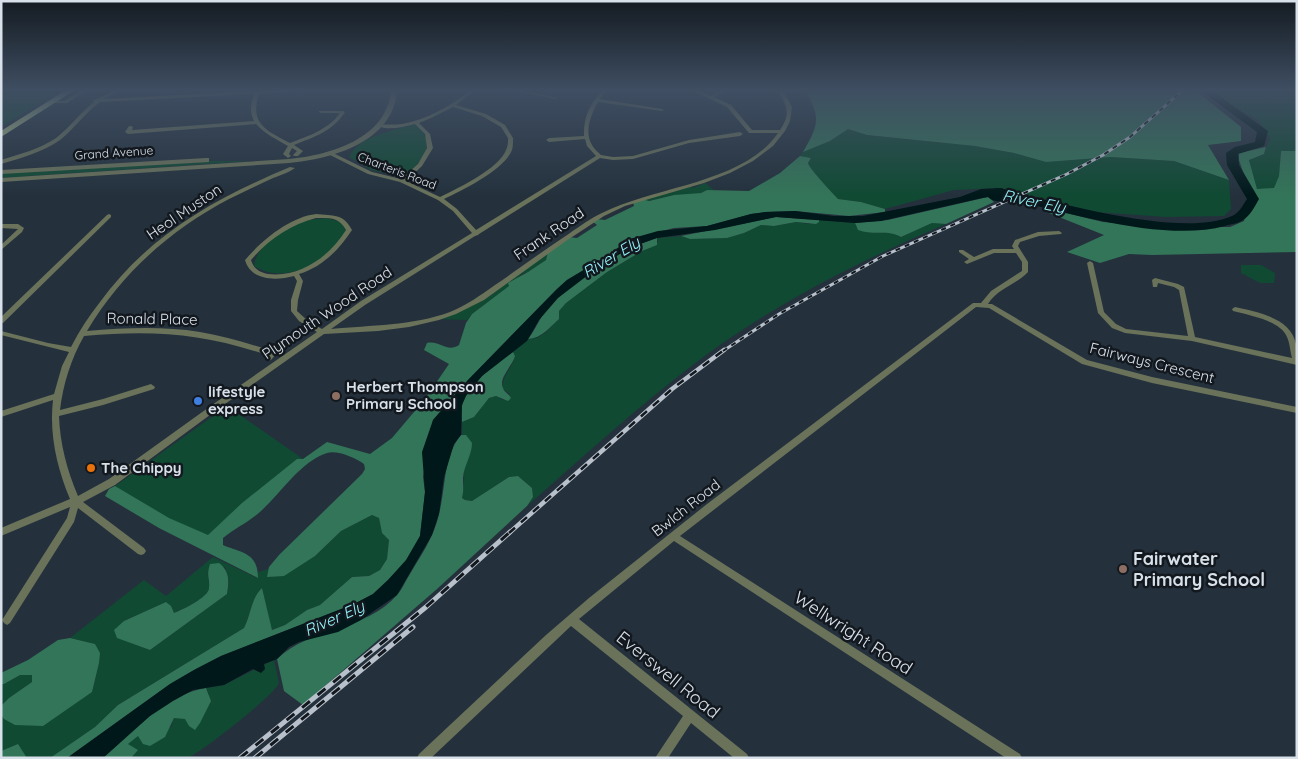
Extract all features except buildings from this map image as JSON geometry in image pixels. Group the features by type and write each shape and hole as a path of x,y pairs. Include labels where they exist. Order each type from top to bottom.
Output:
{"highway":[{"path":"1,135 15,125"}],"street":[{"path":"1,162 44,146 58,138 71,125"},
{"path":"131,127 128,132 224,125"},
{"path":"260,125 268,134 291,145 300,151 292,160 286,154 291,145 333,125"},
{"path":"380,126 400,125"},
{"path":"402,181 420,165 430,148 427,134 419,125"},
{"path":"440,199 486,176 506,157 511,142 503,125"},
{"path":"588,125 587,137 590,147 599,156 618,159 633,159 682,143 740,134"},
{"path":"746,125 751,132 782,131 784,125"},
{"name":"Grand Avenue","path":"1,180 314,158 358,141 380,126"},
{"name":"Frank Road","path":"321,331 415,324 454,312 478,300 602,215 633,202 701,183 732,170 759,155 772,145 782,131"},
{"path":"549,140 587,137"},
{"name":"Charteris Road","path":"329,153 370,173 402,181 440,199 455,210 476,234"},
{"name":"Plymouth Wood Road","path":"1,532 76,501 124,473 321,331 599,156"},
{"name":"Grand Avenue","path":"1,172 182,160 292,160"},
{"name":"Heol Muston","path":"76,501 60,460 56,438 55,414 65,372 82,334 122,277 163,239 292,160"},
{"path":"1,321 110,216"},
{"path":"316,216 335,217 345,222 349,230 340,245 325,257 296,274 277,277 257,274 250,267 248,260 268,240 295,223 316,216"},
{"path":"1,226 18,226 21,228 1,248"},
{"path":"984,304 998,287 1025,272 1025,262 1016,251 1017,241 1038,234 1059,234"},
{"path":"961,251 970,260 993,251 1016,251"},
{"path":"1090,263 1101,313 1114,326 1125,331 1192,339 1297,362 1288,333 1283,327 1258,315 1236,309"},
{"path":"296,274 300,281 293,306 294,312 321,331"},
{"path":"1155,286 1155,280 1182,288 1192,339"},
{"name":"Bwlch Road","path":"423,758 571,619 673,536 969,308 975,304 984,304"},
{"name":"Fairways Crescent","path":"984,304 1086,362 1152,380 1297,410"},
{"name":"Ronald Place","path":"82,334 138,330 191,332 242,344 272,354 268,358"},
{"path":"1,333 74,350"},
{"path":"55,414 151,387"},
{"path":"1,414 58,396"},
{"path":"7,620 71,519 76,501 140,552"},
{"name":"Wellwright Road","path":"673,536 1016,758"},
{"name":"Everswell Road","path":"571,619 743,758"},
{"path":"661,758 690,715"}],"green space":[{"path":"416,125 426,139 427,146 421,159 403,177 372,170 349,157 361,144 387,132"},
{"path":"815,125 1239,125 1241,127 1241,141 1208,145 1229,180 1174,161 1111,157 1046,162 1014,153 975,146 867,135 848,129 830,141 803,152"},
{"path":"1262,125 1297,125 1297,151 1281,151 1279,176 1274,189 1257,189 1249,160 1264,154 1270,138"},
{"path":"848,129 867,135 975,146 1014,153 1046,162 1111,157 1174,161 1229,180 1231,209 1224,216 1166,217 1095,212 1022,193 1018,194 1001,188 954,190 885,209 861,202 838,199 808,163 811,158 800,156 803,152 830,141"},
{"path":"1266,147 1264,154 1249,160 1257,189 1274,188 1279,176 1281,151 1297,151 1297,252 1129,254 1100,263 1067,252 1104,235 1049,213 1062,212 1103,222 1172,227 1230,227 1244,221 1247,210 1254,204 1239,160 1239,153"},
{"path":"800,156 811,158 808,163 838,199 861,202 885,209 885,212 849,216 795,211 765,212 707,226 674,228 630,239 607,256 567,280 468,380 433,420 423,477 425,492 420,536 406,561 373,594 354,604 221,656 170,684 67,758 50,758 95,727 118,705 244,628 253,602 262,588 272,630 285,625 307,610 320,605 352,577 369,576 380,570 387,559 389,540 382,533 379,518 372,515 341,531 315,556 284,576 267,577 269,567 279,555 362,474 365,469 364,464 341,454 327,453 308,463 261,511 223,538 223,545 252,558 257,569 258,578 159,528 105,496 109,489 115,486 169,518 208,535 242,503 297,459 303,459 327,442 370,454 392,438 425,399 449,364 424,350 427,343 435,343 451,348 459,345 466,323 472,314 509,286 508,283 546,260 548,252 568,237 577,238 597,225 592,221 596,219 605,220 634,206 633,202 642,199 649,201 674,195 701,193 707,190 749,191 780,173"},
{"path":"186,161 250,161 1,178 1,173"},
{"path":"705,183 714,190 690,195 674,195 648,201 642,199 690,186 693,188"},
{"path":"988,197 994,202 946,224 932,223 901,237 891,233 864,232 858,230 855,223 888,220"},
{"path":"776,217 819,220 819,222 816,224 796,222 774,226 761,225 727,238 690,239 681,236"},
{"path":"326,218 338,221 344,225 346,234 328,254 317,262 292,272 279,273 266,272 254,266 265,245 279,234 302,222"},
{"path":"819,220 855,223 856,227 868,232 889,233 901,237 932,223 946,224 881,253 818,285 727,340 654,396 527,506 533,497 532,488 518,476 509,477 472,501 462,498 464,469 462,422 474,417 489,398 496,396 503,400 510,394 503,389 503,384 515,356 513,352 528,339 536,338 545,333 559,319 559,311 566,303 607,272 658,242 657,238 681,236 690,239 727,238 761,225 774,226 796,222 809,224 819,222"},
{"path":"657,238 657,245 642,251 607,272 566,303 559,311 559,319 545,332 537,337 528,339 547,309 557,298 583,277 628,249"},
{"path":"548,252 546,260 522,274 467,320 437,319 454,312"},
{"path":"1241,265 1261,265 1275,273 1274,283 1260,283 1241,273"},
{"path":"513,352 514,360 502,380 504,389 511,398 508,401 496,396 489,398 474,417 462,422 462,406 464,398 469,391 475,383"},
{"path":"227,406 303,459 210,545 111,489"},
{"path":"461,435 466,435 472,443 463,478 462,498 472,501 509,477 518,476 532,488 533,497 527,506 437,589 303,705 284,691 277,659 305,641 370,616 384,607 398,593 426,548 434,531 448,462 455,443"},
{"path":"372,515 379,518 382,533 389,540 387,559 380,570 369,576 352,577 320,605 307,610 285,625 271,630 262,588 253,602 244,628 118,705 95,727 50,758 27,758 18,744 1,751 1,715 4,719 92,692 99,663 95,644 70,638 144,580 166,596 213,557 257,578 258,572 315,556 341,531","holes":["225,567 229,582 227,594 150,650 131,643 124,621 166,602 173,613 194,603 208,592 208,572"]},
{"path":"219,563 227,573 227,594 150,650 117,638 114,630 124,621 166,602 171,606 174,613 200,599 208,592 210,564"},
{"path":"70,638 95,644 100,653 92,692 43,726 15,725 4,719 1,715 1,706 32,682 32,675 20,675 1,684 1,673 28,660 58,640"},
{"path":"274,660 279,683 275,689 236,724 206,747 187,758 129,758 120,744 126,738 171,727 174,718 185,718 189,726 209,694 206,688 224,685"},
{"path":"20,675 32,675 32,682 1,706 1,684"},
{"path":"206,688 211,701 195,730 189,726 185,719 174,718 165,737 150,746 143,744 138,736 128,744 138,750 131,758 103,758 163,706 191,692"},
{"path":"18,744 27,758 1,758 1,751"}],"water":[{"path":"1001,188 1018,194 1003,201 995,201 988,197 881,221 855,223 776,217 715,230 657,238 629,248 592,272 558,298 539,320 527,341 482,376 466,396 462,405 461,435 454,444 444,477 439,514 432,535 397,595 361,620 338,632 299,642 289,647 277,659 264,664 265,669 261,673 253,669 224,685 193,690 173,701 150,716 103,758 67,758 170,684 194,670 221,656 354,604 373,594 406,560 420,536 425,492 422,452 433,420 468,380 557,289 567,280 607,256 630,239 658,231 707,226 765,212 795,211 834,216 863,216 960,197 981,189"}],"waterway":[{"name":"River Ely","path":"993,193 998,192 1085,213 1152,224 1184,227 1213,225 1239,218 1253,199 1233,165 1232,153 1239,149 1260,144 1263,131 1255,125"}],"railway":[{"path":"723,351 779,314 883,256 1067,174 1103,155 1130,137 1143,125"},
{"path":"509,533 672,389 724,350"},
{"path":"240,758 426,607 510,532"},
{"path":"255,758 413,627"}],"place":[{"name":"Herbert Thompson Primary School","path":"336,396"},
{"name":"lifestyle express","path":"198,401"},
{"name":"The Chippy","path":"91,468"},
{"name":"Fairwater Primary School","path":"1123,569"}]}
